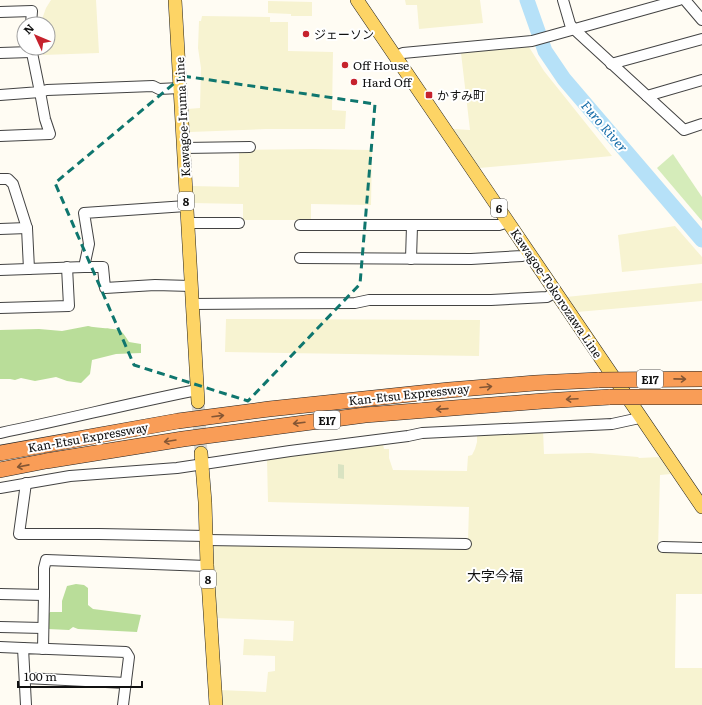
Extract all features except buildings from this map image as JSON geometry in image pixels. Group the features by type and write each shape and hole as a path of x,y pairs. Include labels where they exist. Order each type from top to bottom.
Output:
{"highway":[{"name":"Kan-Etsu Expressway","path":"0,453 178,421 269,409 449,390 535,383 599,380 702,379"},
{"name":"Kan-Etsu Expressway","path":"0,470 183,439 365,415 610,397 702,397"}],"main road":[{"name":"Kawagoe-Iruma Line","path":"175,0 198,396"},
{"name":"Kawagoe-Tokorozawa Line","path":"357,0 702,507"},
{"name":"8","path":"201,459 216,705"}],"street":[{"path":"563,0 570,24 574,30 684,130 702,124"},
{"path":"396,56 403,53 534,40 679,0"},
{"path":"685,0 702,20"},
{"path":"0,12 32,11 32,16"},
{"path":"611,64 702,39"},
{"path":"0,53 16,51"},
{"path":"0,136 50,134 45,119 32,56"},
{"path":"648,96 702,80"},
{"path":"0,95 40,92 47,90 145,86 153,86 159,89 180,88"},
{"path":"184,148 250,147"},
{"path":"0,179 8,179 13,184 27,228 29,269"},
{"path":"84,267 89,244 84,213 186,206"},
{"path":"300,225 500,225 508,222"},
{"path":"187,223 239,223"},
{"path":"411,259 412,226"},
{"path":"0,230 27,228"},
{"path":"300,258 479,259 522,256 528,252"},
{"path":"0,308 69,306 68,267"},
{"path":"0,270 103,267 106,288 191,286"},
{"path":"193,304 355,303 369,300 491,300 547,297 556,292"},
{"path":"0,433 192,391 198,396"},
{"path":"0,488 70,476 169,468 201,459 290,451 427,433 612,424 640,417"},
{"path":"26,483 19,534 100,534 466,544"},
{"path":"662,547 702,548"},
{"path":"43,649 44,568 46,560 208,566"},
{"path":"0,594 44,595"},
{"path":"0,627 43,628"},
{"path":"0,647 126,652 129,657 123,705"},
{"path":"23,648 26,705"},
{"path":"25,678 126,683"}],"highlighted area":[{"path":"183,76 375,104 360,284 248,401 134,365 55,183"}],"shaded area":[{"path":"51,0 96,0 99,53 56,55 56,16 43,16"},
{"path":"405,0 480,0 483,23 419,29 417,5 406,5"},
{"path":"268,1 312,2 312,16 291,16 291,14 268,13"},
{"path":"202,16 270,17 270,22 288,22 288,51 333,52 332,110 346,111 345,129 266,129 190,132 187,109 200,108 201,68 198,48 199,21 201,21"},
{"path":"529,47 544,71 612,156 479,168 453,129 470,130 461,53"},
{"path":"239,150 372,150 371,205 311,204 311,220 243,220 243,204 192,203 191,186 239,187"},
{"path":"675,226 702,257 702,264 622,272 618,235"},
{"path":"702,283 702,301 577,312 566,297"},
{"path":"226,319 480,320 479,356 225,352"},
{"path":"543,429 544,454 590,453 639,458 660,457 671,474 660,475 658,550 702,551 702,594 676,594 675,668 702,668 702,705 220,705 219,690 266,692 268,672 275,671 275,656 243,655 244,639 293,641 294,621 215,618 211,543 468,541 469,507 268,502 267,459 383,444 384,449 389,449 389,458 393,470 467,471 468,456 472,455 475,449 477,433"}],"green space":[{"path":"673,154 702,197 702,221 657,168"},
{"path":"88,326 121,331 129,342 141,344 141,353 116,354 92,360 90,374 81,383 67,381 56,377 35,381 21,378 15,380 0,379 0,330 39,329 62,331"},
{"path":"338,464 344,465 344,479 338,478"},
{"path":"76,584 84,585 88,588 88,605 93,609 141,615 137,632 78,629 73,627 69,630 48,629 47,617 50,612 62,612 62,601 67,586"}],"waterway":[{"name":"Furo River","path":"527,0 545,51 564,79 702,240"}],"tunnel":[{"path":"198,402 201,453"}],"place":[{"name":"ジェーソン","path":"306,34"},
{"name":"Off House","path":"345,65"},
{"name":"Hard Off","path":"354,82"},
{"name":"かすみ町","path":"429,95"}],"district":[{"name":"大字今福","path":"495,575"}]}
